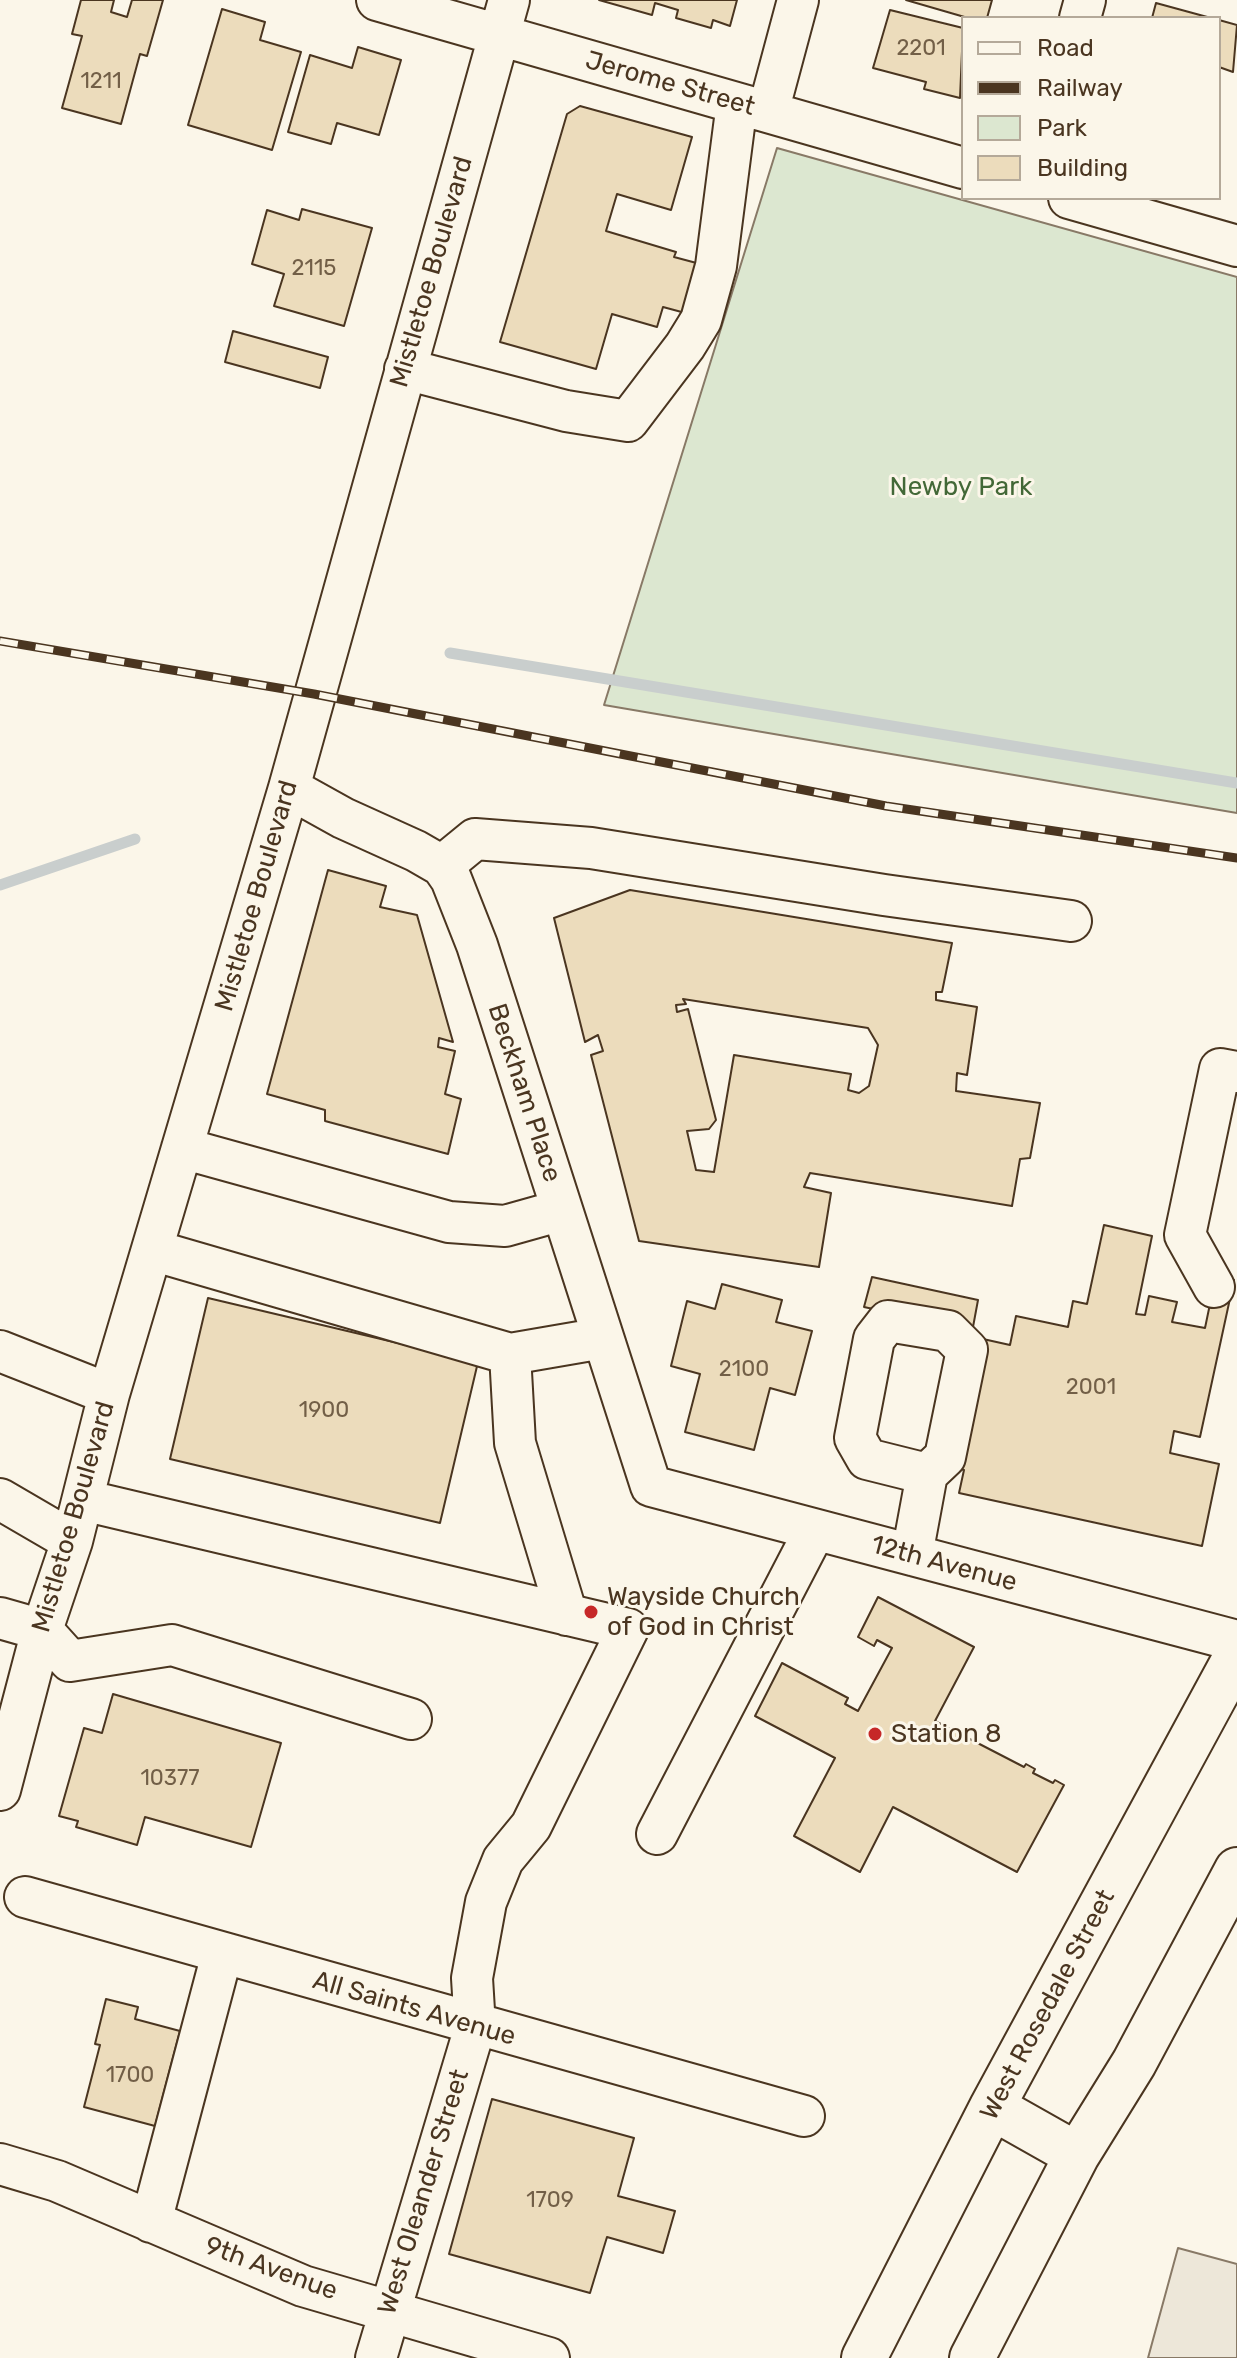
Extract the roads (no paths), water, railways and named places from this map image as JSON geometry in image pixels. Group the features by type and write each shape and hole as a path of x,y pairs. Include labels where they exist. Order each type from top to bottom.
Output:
{"main road":[{"name":"West Rosedale Street","path":"864,2358 992,2107 1237,1655"},
{"path":"972,2358 1077,2155 1134,2063 1237,1870"},
{"path":"992,2107 1077,2155"}],"street":[{"name":"Jerome Street","path":"377,0 505,18 752,108 961,167"},
{"path":"405,369 566,411 628,421 701,320 752,108 798,0"},
{"name":"Mistletoe Boulevard","path":"0,1790 42,1630 72,1541 109,1394 289,788 505,18"},
{"path":"1076,200 1237,246"},
{"path":"289,788 442,866 475,839 591,848 884,895 1071,921"},
{"name":"Beckham Place","path":"442,866 451,879 477,945 651,1486"},
{"path":"1228,1291 1185,1235 1220,1069 1237,1072"},
{"path":"182,1148 449,1222 505,1226 562,1210"},
{"path":"152,1250 510,1354 603,1338"},
{"path":"0,1351 109,1394"},
{"path":"510,1354 515,1443 567,1615"},
{"path":"912,1555 927,1474"},
{"name":"12th Avenue","path":"651,1486 1237,1641"},
{"path":"0,1499 72,1541"},
{"path":"83,1500 628,1629 531,1826 503,1860 486,1902 472,1978 475,2027"},
{"path":"657,1834 815,1530"},
{"path":"0,1618 42,1630 70,1661 172,1645 411,1719"},
{"name":"All Saints Avenue","path":"25,1897 475,2027 804,2116"},
{"path":"151,2222 222,1954"},
{"name":"West Oleander Street","path":"376,2358 388,2309 475,2027"},
{"name":"9th Avenue","path":"0,2164 57,2181 303,2286 388,2309 473,2347 549,2358"}],"waterway":[{"path":"450,653 1237,783"},
{"path":"0,885 135,839"}],"railway":[{"path":"0,641 314,694 886,806 1237,858"}],"place":[{"name":"Wayside Church of God in Christ","path":"591,1612"},
{"name":"Station 8","path":"875,1734"}],"park label":[{"name":"Newby Park","path":"961,487"}]}
